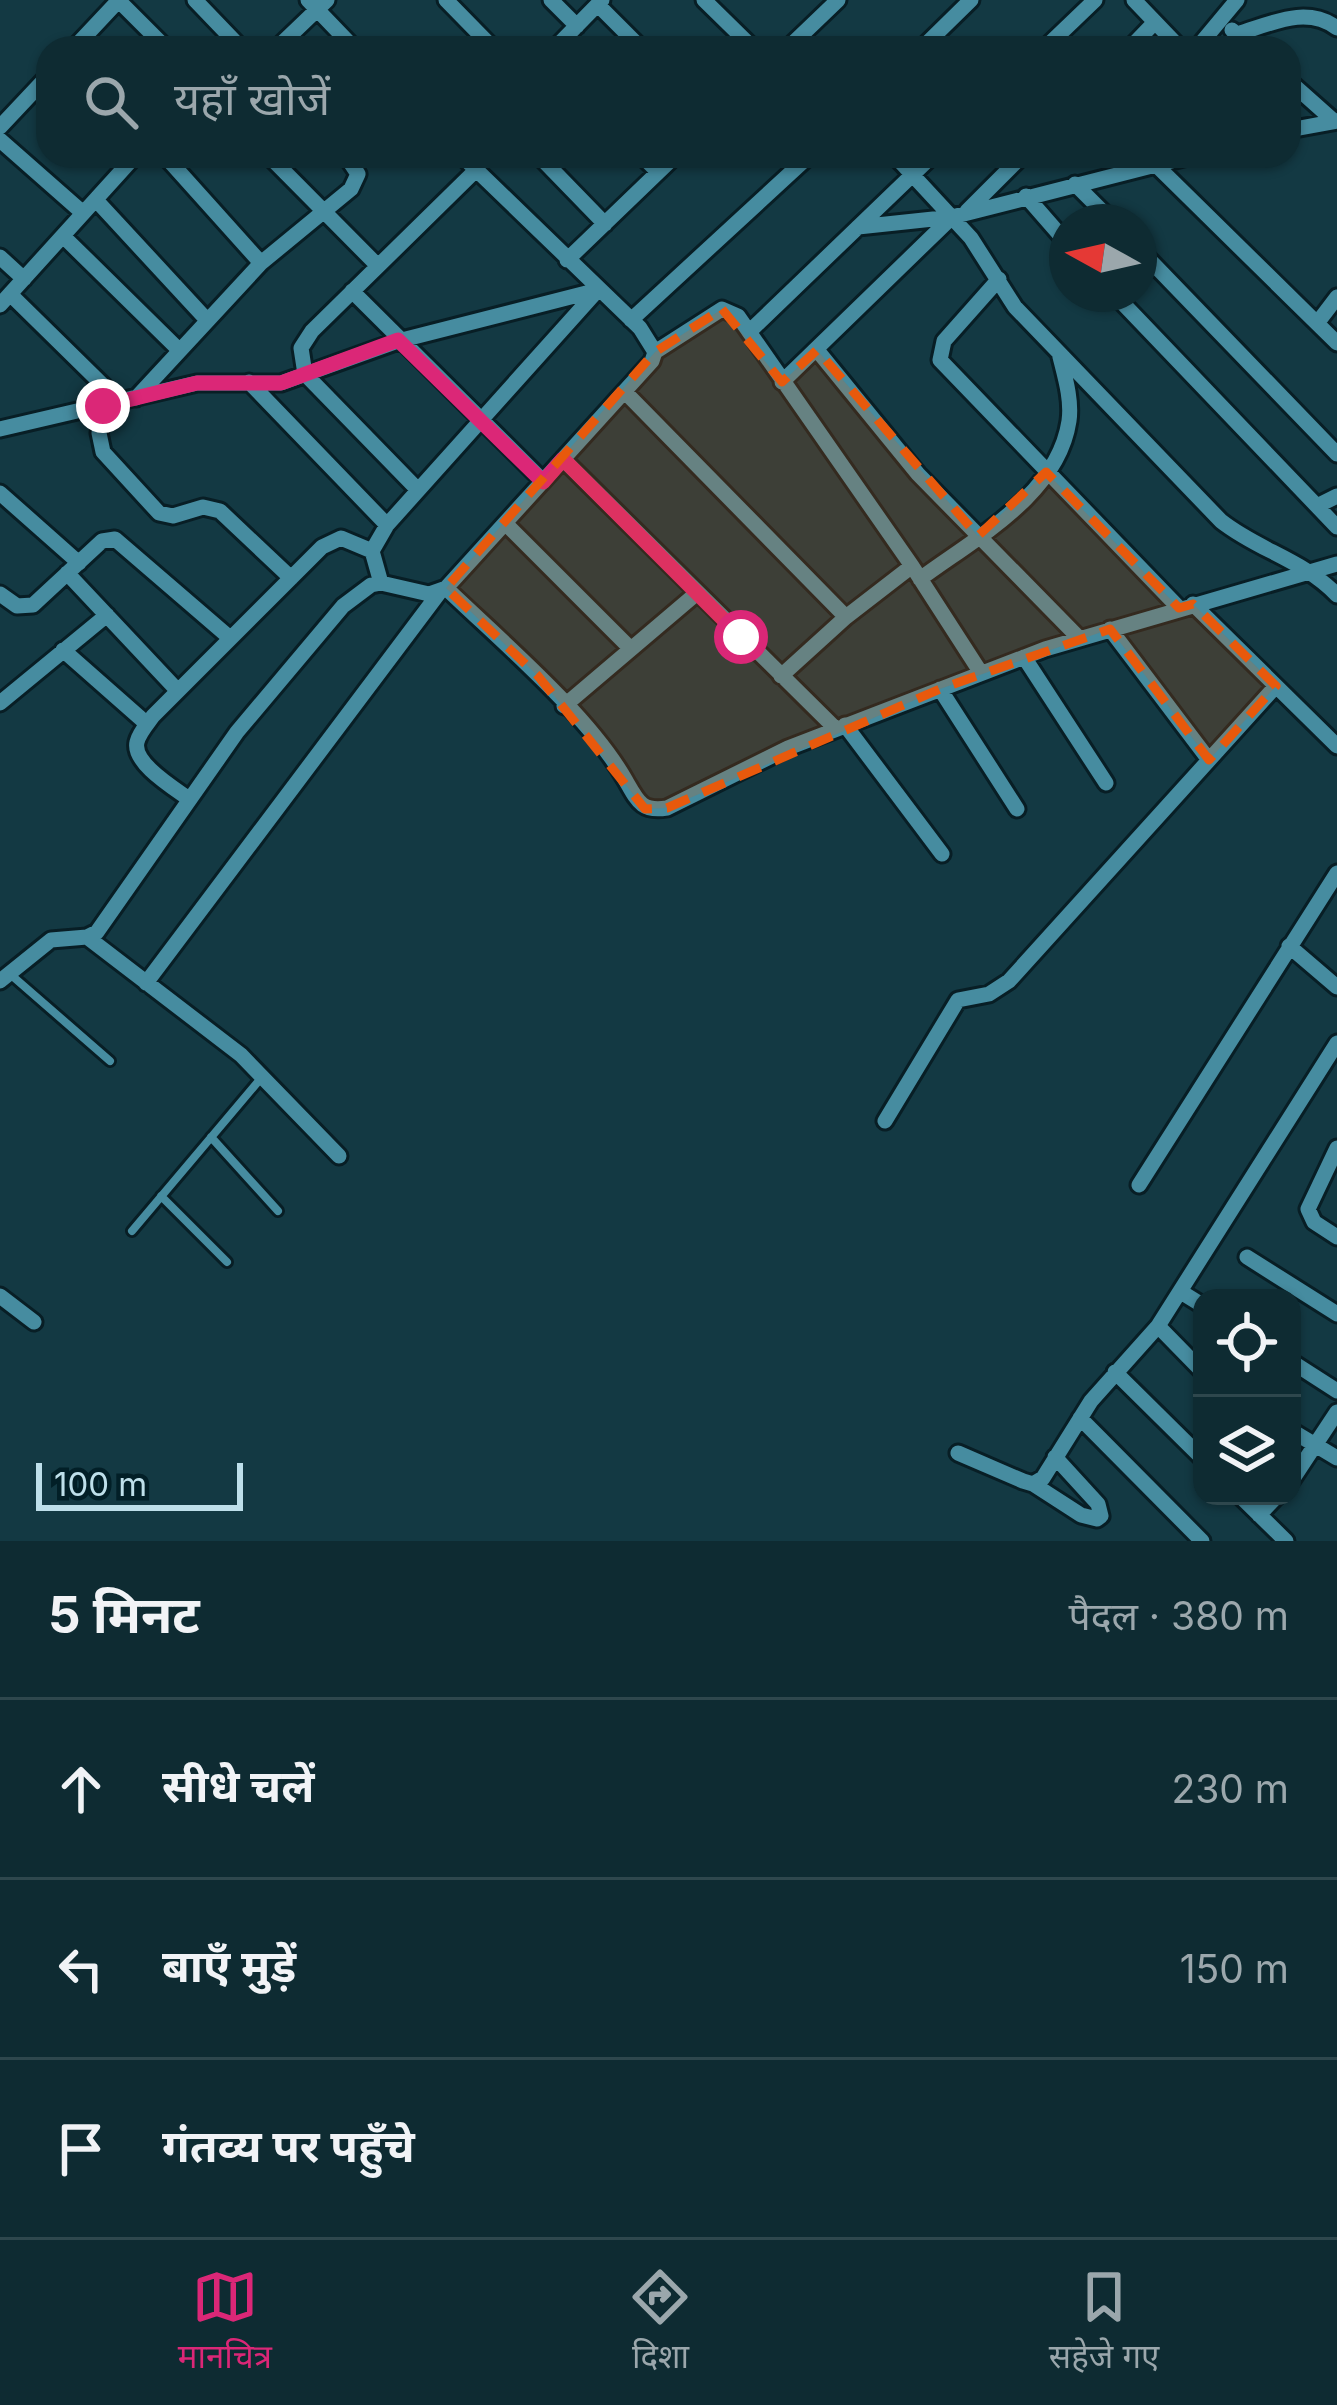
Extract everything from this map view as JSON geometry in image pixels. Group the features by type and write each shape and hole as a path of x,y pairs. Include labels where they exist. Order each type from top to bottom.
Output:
{"street":[{"path":"85,36 119,0 154,36"},
{"path":"195,0 230,36"},
{"path":"446,0 482,36"},
{"path":"551,0 577,26"},
{"path":"704,0 741,36"},
{"path":"810,0 824,14"},
{"path":"801,36 838,0"},
{"path":"934,36 971,0"},
{"path":"1058,36 1095,0"},
{"path":"1134,0 1169,36"},
{"path":"1207,36 1237,0"},
{"path":"567,36 600,2 630,36"},
{"path":"288,36 317,4 344,36"},
{"path":"1221,20 1237,34 1304,15 1322,17 1337,28"},
{"path":"1142,36 1156,22"},
{"path":"0,127 36,89"},
{"path":"1301,91 1336,121"},
{"path":"1301,128 1336,121"},
{"path":"0,140 83,213"},
{"path":"119,402 5,300 124,168"},
{"path":"176,168 261,263"},
{"path":"280,168 378,266"},
{"path":"291,578 220,511 203,507 173,516 159,513 103,452 99,433 119,402 261,263 356,181 356,168"},
{"path":"551,168 605,224"},
{"path":"654,168 658,172"},
{"path":"567,260 662,168"},
{"path":"631,320 796,168"},
{"path":"906,168 958,215 1015,307 1221,521 1314,571 1337,595"},
{"path":"749,332 919,168"},
{"path":"782,382 1009,168"},
{"path":"858,227 958,215 1147,168"},
{"path":"1158,168 1337,343"},
{"path":"418,490 305,374 300,356 304,340 476,170 631,320 656,352"},
{"path":"1076,184 1095,204"},
{"path":"1026,196 1049,223"},
{"path":"96,200 206,319"},
{"path":"63,236 178,349"},
{"path":"0,257 24,279"},
{"path":"1157,268 1337,454"},
{"path":"999,279 944,341 940,360 1046,472 1337,746"},
{"path":"0,429 197,383 281,383 398,340 598,290"},
{"path":"381,583 372,551 387,525 598,290"},
{"path":"352,291 543,482"},
{"path":"1318,322 1337,297"},
{"path":"146,982 442,590 625,392 656,352 722,309 737,316 749,332 981,673"},
{"path":"1131,312 1337,527"},
{"path":"817,350 918,474 1079,638"},
{"path":"781,676 846,617 978,536 1021,503 1061,450 1070,417 1060,354"},
{"path":"249,382 387,525"},
{"path":"625,392 846,617"},
{"path":"563,459 781,676 841,727 942,854"},
{"path":"0,493 73,568 106,615 177,690"},
{"path":"1316,506 1337,496"},
{"path":"505,523 631,649"},
{"path":"0,594 17,607 33,605 107,538 122,542 230,638"},
{"path":"188,800 140,757 137,742 147,724 332,540 350,540 372,551"},
{"path":"5,977 51,940 87,937 103,924 237,731 343,607 371,585 442,590 564,706 616,764 638,802 654,810 668,808 841,727 1024,657 1337,564"},
{"path":"564,706 697,593"},
{"path":"0,703 106,615"},
{"path":"1110,629 1208,760"},
{"path":"63,650 147,724"},
{"path":"1024,657 1106,783"},
{"path":"885,1121 958,1000 989,994 1009,981 1276,686"},
{"path":"940,689 1017,809"},
{"path":"1139,1185 1337,873"},
{"path":"87,937 263,1076 338,1156"},
{"path":"1289,946 1337,987"},
{"path":"1033,1484 1042,1478 1115,1372 1158,1326 1337,1043"},
{"path":"1335,1155 1308,1210 1314,1222 1337,1238"},
{"path":"1247,1258 1337,1314"},
{"path":"1181,1292 1193,1300"},
{"path":"0,1296 34,1322"},
{"path":"1158,1326 1193,1362"},
{"path":"1301,1368 1337,1391"},
{"path":"1115,1372 1193,1449"},
{"path":"1301,1464 1337,1412"},
{"path":"1080,1418 1202,1541"},
{"path":"1301,1436 1337,1458"},
{"path":"958,1453 1033,1484 1097,1520 1101,1516 1097,1504 1055,1457"},
{"path":"1249,1505 1286,1541"},
{"path":"1259,1515 1268,1505"}],"lane":[{"path":"5,977 110,1061"},
{"path":"132,1231 263,1076"},
{"path":"211,1137 278,1211"},
{"path":"161,1196 226,1262"}],"highlighted area":[{"path":"722,309 782,382 817,350 978,536 1046,472 1179,608 1193,604 1276,686 1209,760 1110,629 940,689 667,808 645,809 538,676 446,588 655,352"}],"route":[{"path":"103,406 220,380 281,383 398,340 543,482 563,459 741,637"}]}
